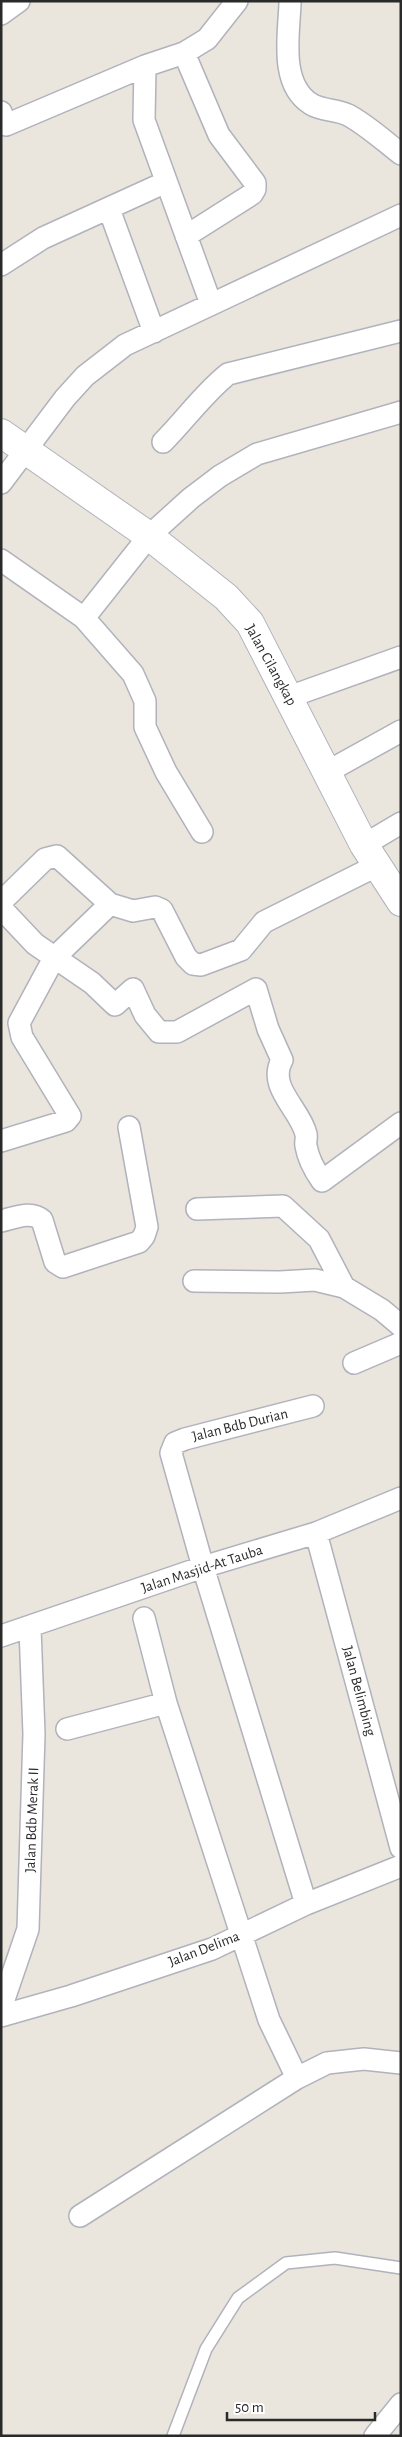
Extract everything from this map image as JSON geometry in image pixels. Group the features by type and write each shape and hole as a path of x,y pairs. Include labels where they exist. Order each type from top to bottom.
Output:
{"street":[{"path":"1,14 19,1"},
{"path":"1,112 6,125 146,66 184,53 207,39 237,1"},
{"path":"290,2 288,52 290,72 298,91 310,104 326,110 347,114 401,154"},
{"path":"184,53 219,135 255,183 255,189 252,194 186,236"},
{"path":"146,66 144,120 211,304"},
{"path":"1,265 43,238 166,182"},
{"path":"109,209 154,332"},
{"path":"1,483 28,450 65,398 85,376 125,345 401,215"},
{"path":"163,442 185,421 216,384 228,374 401,332"},
{"path":"84,618 149,536 191,498 220,476 257,454 401,412"},
{"name":"Jalan Cilangkap","path":"1,433 149,536 226,597 250,623 290,697 370,856 401,902"},
{"path":"1,560 84,618 133,674 145,701 145,727 166,772 202,832"},
{"path":"290,697 401,657"},
{"path":"327,772 401,731"},
{"path":"1,902 45,859 57,856 110,904 133,911 155,907 162,910 186,957 193,964 201,965 241,950 264,922 370,856 401,823"},
{"path":"1,1141 66,1121 70,1116 22,1037 19,1023 54,958 110,904"},
{"path":"1,908 35,944 92,983 115,1005 133,989 145,1015 159,1032 177,1032 256,989 268,1029 282,1060 277,1069 279,1084 306,1134 306,1146 314,1170 322,1181 401,1123"},
{"path":"1,1221 32,1214 38,1216 42,1220 56,1262 63,1266 140,1242 147,1227 129,1127"},
{"path":"198,1209 282,1206 319,1239 344,1288"},
{"path":"194,1280 280,1282 315,1280 344,1288 382,1310 401,1326"},
{"path":"354,1364 401,1343"},
{"name":"Jalan Bdb Durian","path":"203,1567 171,1453 175,1443 314,1406"},
{"name":"Jalan Masjid-At Tauba","path":"1,1636 30,1628 203,1567 316,1533 401,1498"},
{"name":"Jalan Belimbing","path":"316,1533 401,1848"},
{"path":"203,1567 306,1904"},
{"path":"144,1618 166,1703 269,2020 297,2078"},
{"name":"Jalan Bdb Merak II","path":"1,2008 28,1929 34,1734 30,1628"},
{"path":"67,1729 166,1703"},
{"name":"Jalan Delima","path":"1,2016 71,1996 212,1949 306,1904 401,1866"},
{"path":"80,2216 297,2078 327,2063 364,2059 401,2063"},
{"path":"375,2436 401,2404"}],"lane":[{"path":"173,2436 206,2349 238,2298 286,2263 335,2258 401,2268"}]}
